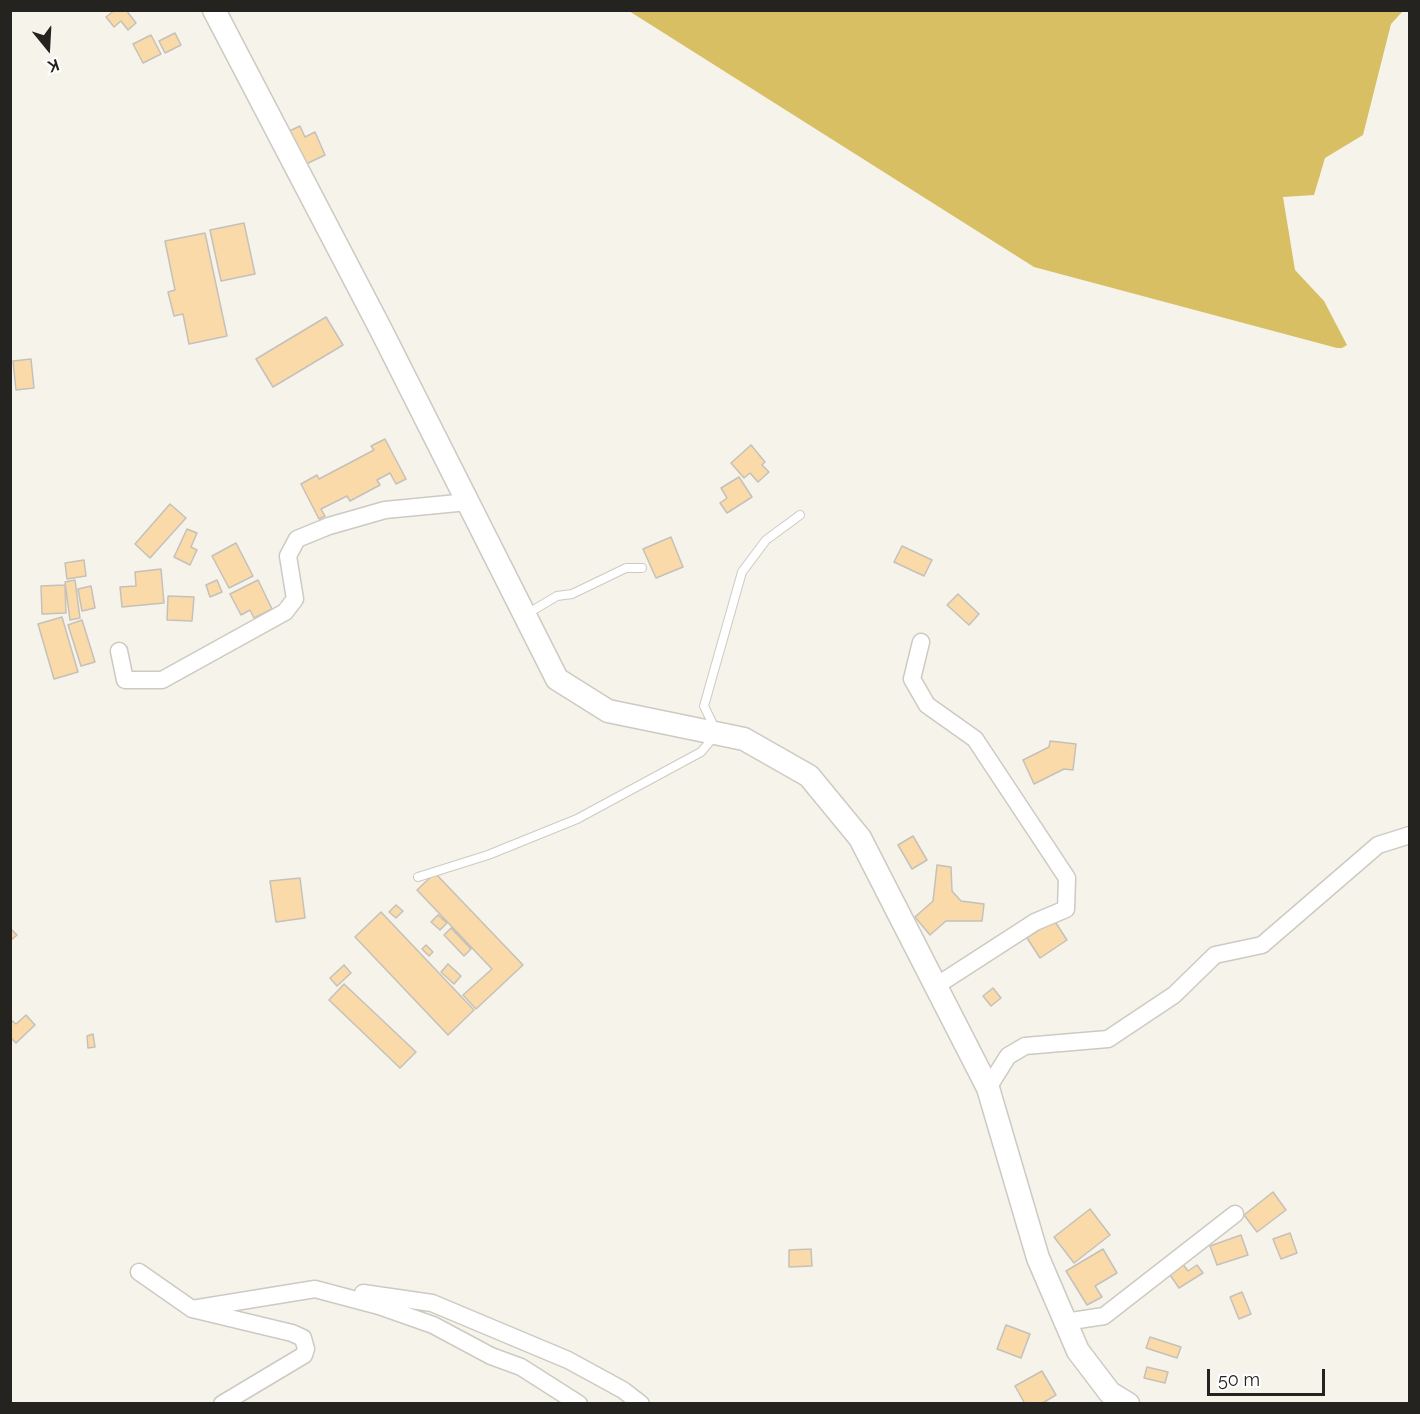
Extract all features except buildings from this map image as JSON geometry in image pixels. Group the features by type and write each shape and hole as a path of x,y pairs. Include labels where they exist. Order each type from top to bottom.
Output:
{"street":[{"path":"214,10 380,328 557,679 608,711 744,739 810,776 860,838 987,1088 1038,1258 1078,1351 1110,1393 1128,1404"},
{"path":"119,651 125,680 162,680 285,612 296,599 288,556 297,538 385,510 468,502"},
{"path":"921,642 912,679 927,705 975,739 1067,878 1066,909 1035,922 936,986"},
{"path":"987,1088 1008,1056 1025,1046 1108,1040 1174,995 1215,955 1262,945 1378,845 1410,835"},
{"path":"1065,1322 1104,1316 1235,1214"},
{"path":"139,1272 192,1309 292,1333 303,1338 306,1349 304,1355 222,1404"},
{"path":"192,1309 315,1289 375,1294 432,1303 568,1360 623,1390 641,1404"},
{"path":"315,1289 379,1306 433,1325 491,1356 521,1367 579,1404"}],"lane":[{"path":"418,877 488,855 577,819 701,752 717,733 704,706 742,572 766,540 800,515"},
{"path":"525,615 557,596 572,594 626,568 642,568"}],"shaded area":[{"path":"629,11 1403,11 1391,24 1363,135 1325,158 1314,195 1283,197 1295,270 1324,301 1347,345 1337,348 1034,267"}]}
